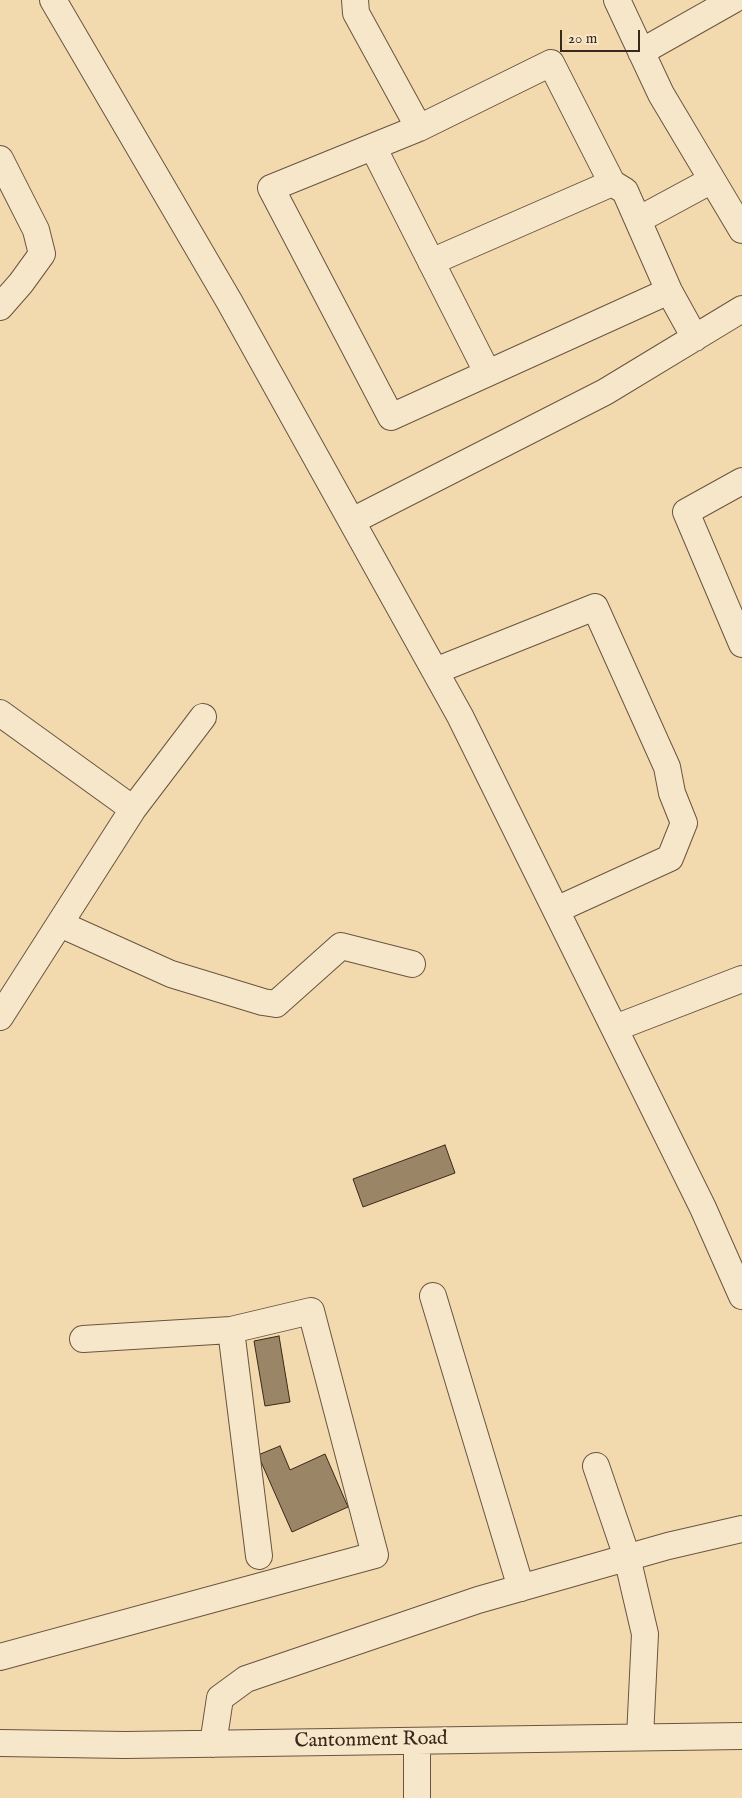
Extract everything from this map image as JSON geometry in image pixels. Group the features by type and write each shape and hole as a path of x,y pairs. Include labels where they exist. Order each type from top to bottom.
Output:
{"street":[{"path":"52,0 229,301 460,716 703,1208 742,1296"},
{"path":"355,0 356,13 419,128"},
{"path":"617,0 661,94 742,230"},
{"path":"642,52 733,0"},
{"path":"669,290 392,417 271,188 419,128 551,63 612,183 625,191 669,290 695,338"},
{"path":"373,147 487,372"},
{"path":"0,159 36,230 42,254 21,283 0,307"},
{"path":"638,220 712,180"},
{"path":"432,262 612,183"},
{"path":"352,522 605,392 742,310"},
{"path":"742,481 686,512 742,644"},
{"path":"435,671 595,608 667,767 672,793 684,823 670,858 556,910"},
{"path":"0,713 133,809"},
{"path":"0,1017 133,809 203,717"},
{"path":"60,924 171,974 263,1002 276,1004 342,946 412,964"},
{"path":"615,1028 742,979"},
{"path":"433,1296 521,1588"},
{"path":"0,1657 375,1555 311,1311 231,1330 83,1339"},
{"path":"231,1330 259,1556"},
{"path":"596,1466 627,1557 645,1634 640,1737"},
{"path":"213,1744 220,1698 246,1678 478,1600 627,1557 742,1529"},
{"name":"Cantonment Road","path":"0,1743 125,1745 742,1736"},
{"path":"417,1741 417,1798"}],"building":[{"path":"445,1145 455,1173 363,1207 353,1179"},
{"path":"279,1336 290,1402 265,1406 254,1341"},
{"path":"280,1446 290,1470 325,1454 348,1507 292,1532 258,1455"}]}
